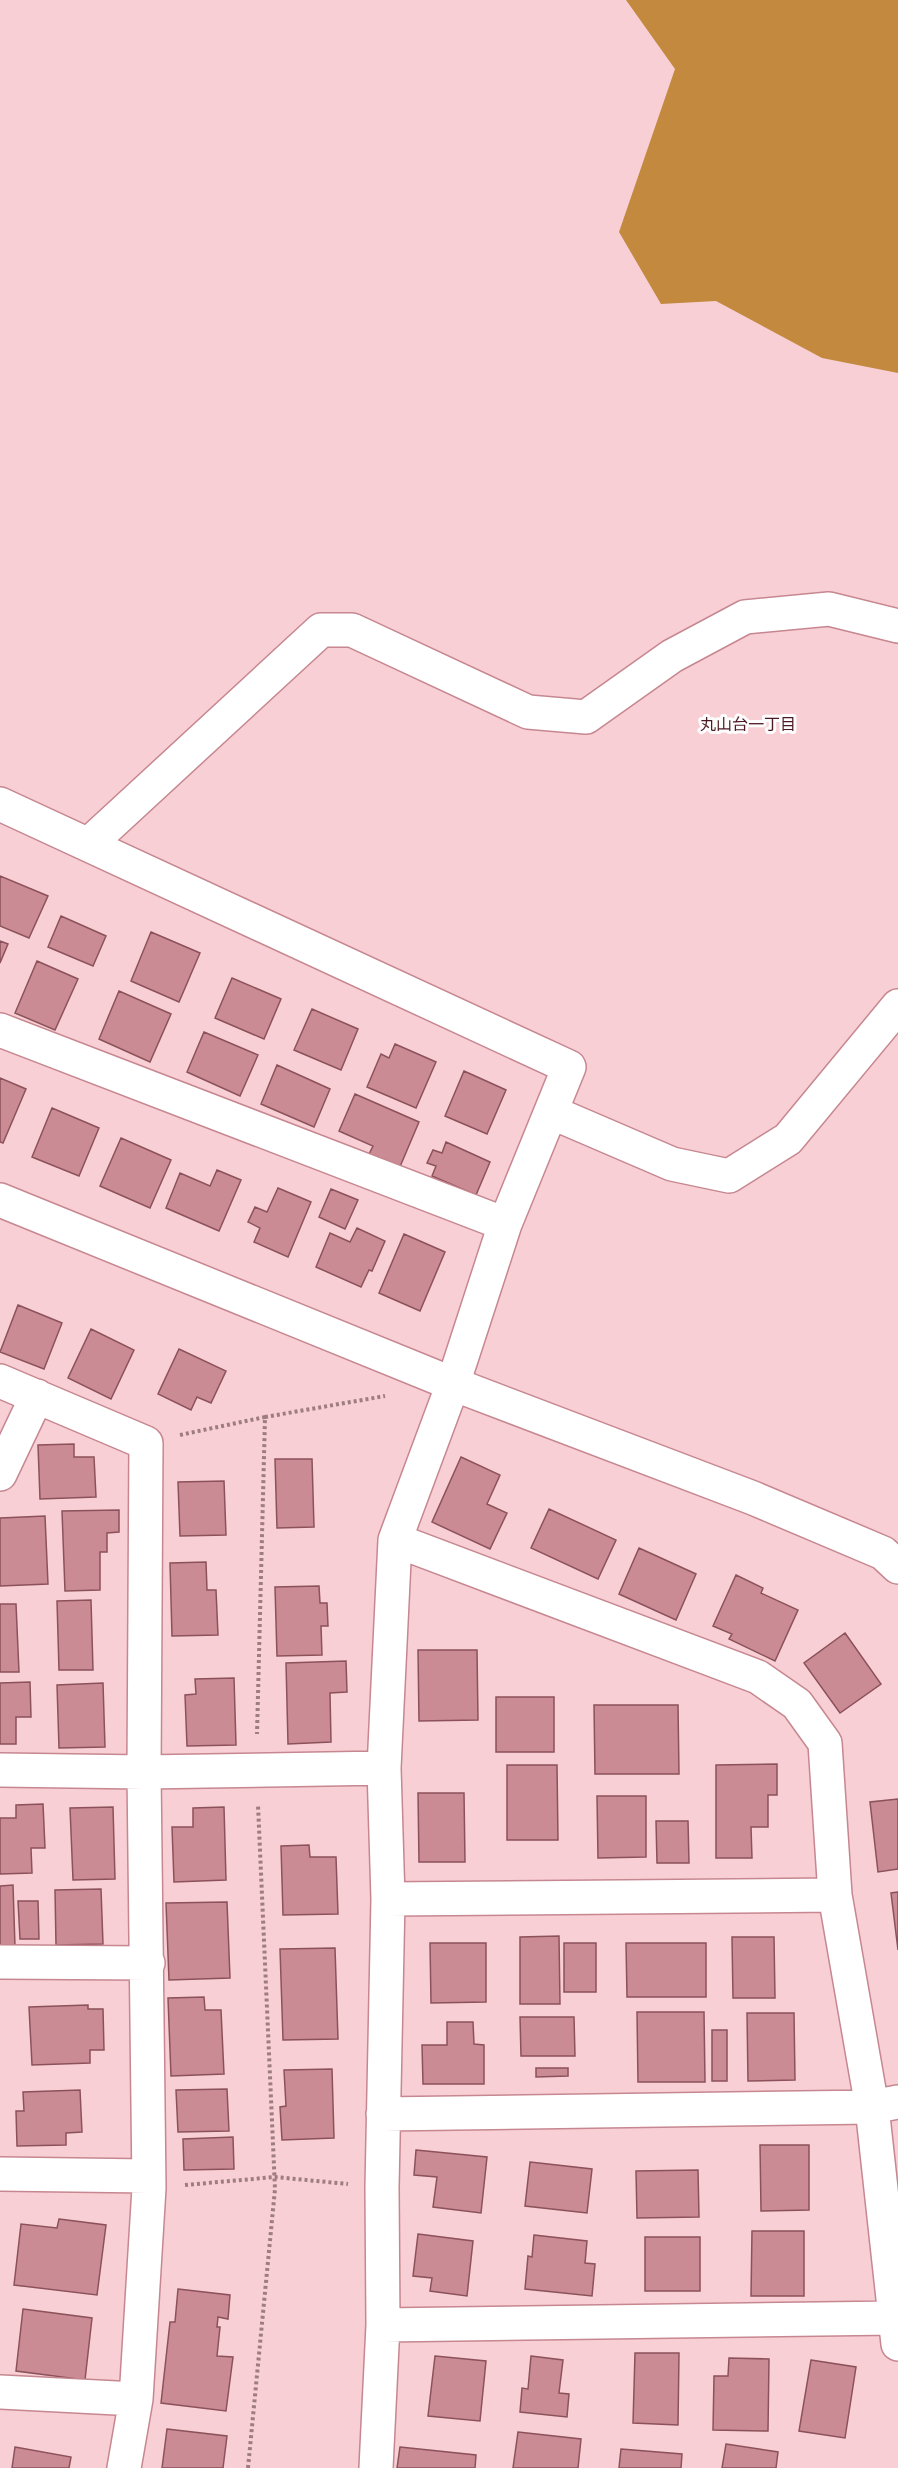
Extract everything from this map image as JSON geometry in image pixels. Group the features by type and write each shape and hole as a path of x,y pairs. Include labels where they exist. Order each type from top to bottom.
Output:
{"street":[{"path":"89,844 321,630 352,630 528,712 586,717 672,656 745,617 830,609 898,626"},
{"path":"0,804 569,1067 505,1224 453,1384 395,1540 384,1768 388,1899 382,2187 383,2325 376,2468"},
{"path":"551,1112 672,1164 729,1176 788,1139 898,1006"},
{"path":"0,1030 505,1224"},
{"path":"0,1200 453,1384 753,1498 882,1553 898,1567"},
{"path":"0,1381 146,1443 144,1772 148,1963 148,2182 136,2399 124,2468"},
{"path":"0,1474 37,1396"},
{"path":"383,2325 896,2331 885,2105 835,1895 825,1743 797,1704 758,1677 395,1540"},
{"path":"0,1770 144,1772 384,1768"},
{"path":"388,1899 835,1895"},
{"path":"0,1962 148,1963"},
{"path":"383,2114 885,2105"},
{"path":"0,2174 148,2182"},
{"path":"0,2392 136,2399"}],"path":[{"path":"146,1443 265,1417 394,1395"},
{"path":"248,2468 275,2177 256,1770 265,1417"},
{"path":"148,2182 275,2177 382,2187"}],"shaded area":[{"path":"626,0 898,0 898,373 822,358 716,301 661,304 619,232 675,69"}],"building":[{"path":"0,876 48,896 29,938 0,926"},
{"path":"61,916 106,936 93,966 48,947"},
{"path":"151,932 200,953 179,1002 131,981"},
{"path":"0,941 8,944 0,963"},
{"path":"37,961 78,979 55,1030 15,1013"},
{"path":"232,978 281,999 264,1039 215,1018"},
{"path":"119,991 171,1014 150,1062 99,1039"},
{"path":"312,1009 358,1029 341,1070 294,1050"},
{"path":"204,1032 258,1055 240,1096 187,1072"},
{"path":"395,1044 436,1062 416,1108 367,1087 381,1054 389,1058"},
{"path":"277,1065 330,1089 314,1127 261,1104"},
{"path":"464,1071 506,1090 487,1134 445,1116"},
{"path":"0,1078 26,1089 3,1143 0,1142"},
{"path":"355,1094 419,1122 399,1169 368,1156 373,1146 339,1131"},
{"path":"52,1108 99,1128 79,1176 32,1157"},
{"path":"121,1138 171,1160 150,1208 100,1186"},
{"path":"446,1142 490,1162 476,1195 432,1176 436,1166 427,1163 433,1150 442,1153"},
{"path":"217,1170 241,1180 219,1231 166,1208 180,1173 210,1186"},
{"path":"278,1188 311,1202 288,1257 254,1242 260,1228 248,1222 255,1207 267,1212"},
{"path":"331,1189 358,1200 345,1229 319,1217"},
{"path":"357,1228 385,1241 372,1271 369,1270 361,1287 316,1267 330,1233 350,1242"},
{"path":"404,1234 445,1252 420,1311 379,1293"},
{"path":"18,1305 62,1323 44,1369 0,1352"},
{"path":"91,1329 134,1350 111,1399 68,1378"},
{"path":"179,1349 226,1371 211,1403 197,1397 191,1410 158,1394"},
{"path":"74,1444 74,1457 94,1457 96,1497 40,1499 38,1445"},
{"path":"461,1457 500,1475 487,1504 507,1513 490,1549 432,1522"},
{"path":"275,1459 312,1459 314,1527 277,1528"},
{"path":"224,1481 226,1535 180,1536 178,1482"},
{"path":"549,1509 616,1540 598,1579 531,1548"},
{"path":"119,1510 119,1532 107,1533 107,1552 100,1552 100,1590 65,1591 62,1511"},
{"path":"45,1516 48,1584 0,1586 0,1518"},
{"path":"639,1548 696,1574 676,1620 619,1594"},
{"path":"206,1562 207,1590 216,1590 218,1635 172,1636 170,1563"},
{"path":"736,1575 763,1588 761,1593 798,1610 775,1661 729,1639 732,1634 713,1626"},
{"path":"319,1586 320,1603 327,1603 328,1626 321,1626 322,1655 277,1656 275,1587"},
{"path":"91,1600 93,1670 59,1670 57,1601"},
{"path":"0,1604 16,1604 19,1672 0,1672"},
{"path":"845,1633 881,1684 840,1713 804,1663"},
{"path":"418,1650 477,1650 478,1720 419,1721"},
{"path":"346,1661 347,1692 330,1693 331,1742 288,1744 286,1663"},
{"path":"234,1678 236,1745 187,1746 185,1695 196,1694 195,1679"},
{"path":"30,1682 31,1717 16,1717 16,1744 0,1744 0,1683"},
{"path":"103,1683 105,1747 59,1748 57,1685"},
{"path":"496,1697 554,1697 554,1752 496,1752"},
{"path":"594,1705 678,1705 679,1774 595,1774"},
{"path":"777,1764 777,1795 768,1795 768,1827 751,1827 752,1858 716,1858 716,1765"},
{"path":"507,1765 557,1765 558,1840 507,1840"},
{"path":"418,1793 464,1793 465,1862 419,1862"},
{"path":"597,1796 646,1796 646,1857 598,1858"},
{"path":"898,1799 898,1869 878,1872 870,1802"},
{"path":"43,1804 45,1848 31,1848 32,1873 0,1874 0,1818 16,1818 16,1805"},
{"path":"113,1807 115,1879 73,1880 70,1808"},
{"path":"224,1807 226,1880 174,1882 172,1827 193,1827 193,1808"},
{"path":"656,1821 688,1821 689,1863 657,1863"},
{"path":"309,1845 310,1857 336,1857 338,1914 283,1915 281,1846"},
{"path":"13,1885 15,1947 0,1948 0,1886"},
{"path":"101,1889 103,1944 56,1945 55,1890"},
{"path":"898,1892 898,1950 891,1893"},
{"path":"18,1901 38,1901 39,1939 20,1939"},
{"path":"227,1902 230,1978 169,1980 166,1903"},
{"path":"559,1936 560,2004 520,2004 520,1937"},
{"path":"732,1937 774,1937 775,1998 733,1998"},
{"path":"430,1943 486,1943 486,2002 431,2003"},
{"path":"564,1943 596,1943 596,1992 564,1992"},
{"path":"626,1943 706,1943 706,1997 627,1997"},
{"path":"335,1948 338,2039 283,2040 280,1949"},
{"path":"204,1997 205,2010 221,2010 224,2074 171,2076 168,1998"},
{"path":"88,2005 88,2009 103,2009 104,2050 90,2050 90,2063 32,2065 29,2007"},
{"path":"637,2012 704,2012 705,2082 638,2082"},
{"path":"747,2013 794,2013 795,2080 748,2081"},
{"path":"520,2017 574,2017 575,2056 521,2056"},
{"path":"447,2022 473,2022 474,2044 484,2045 484,2084 423,2084 422,2045 447,2045"},
{"path":"712,2030 727,2030 727,2081 712,2081"},
{"path":"536,2068 568,2068 568,2076 536,2077"},
{"path":"332,2069 334,2138 282,2140 280,2107 286,2106 284,2070"},
{"path":"227,2089 229,2131 178,2132 176,2090"},
{"path":"80,2090 82,2132 66,2133 66,2145 17,2146 16,2111 24,2111 23,2092"},
{"path":"233,2137 234,2169 184,2170 183,2139"},
{"path":"760,2145 809,2145 809,2210 761,2211"},
{"path":"416,2150 487,2157 481,2213 433,2207 437,2177 414,2175"},
{"path":"530,2162 592,2169 587,2213 525,2206"},
{"path":"698,2170 699,2217 637,2218 636,2171"},
{"path":"59,2219 106,2225 97,2295 14,2285 21,2224 57,2228"},
{"path":"752,2231 804,2231 804,2296 751,2296"},
{"path":"418,2234 473,2241 467,2296 430,2291 432,2278 413,2276"},
{"path":"534,2235 587,2241 585,2263 595,2264 592,2296 525,2289 528,2256 532,2257"},
{"path":"645,2237 700,2237 700,2291 645,2291"},
{"path":"178,2289 230,2295 228,2319 218,2317 217,2327 220,2327 217,2356 233,2357 226,2411 161,2403 170,2322 175,2322"},
{"path":"23,2309 92,2318 85,2380 16,2371"},
{"path":"635,2353 679,2353 678,2425 633,2423"},
{"path":"435,2356 486,2361 480,2421 428,2416"},
{"path":"531,2356 563,2360 559,2393 569,2394 567,2417 520,2412 522,2388 528,2389"},
{"path":"729,2358 769,2359 768,2431 713,2430 714,2376 728,2376"},
{"path":"811,2360 856,2367 845,2438 799,2431"},
{"path":"167,2429 227,2436 223,2468 162,2468"},
{"path":"518,2432 581,2439 578,2468 513,2468"},
{"path":"726,2444 778,2452 776,2468 722,2468"},
{"path":"15,2447 71,2457 69,2468 12,2468"},
{"path":"400,2447 476,2455 475,2468 397,2468"},
{"path":"621,2449 682,2454 681,2468 619,2468"}],"district":[{"name":"丸山台一丁目","path":"748,725"}]}
